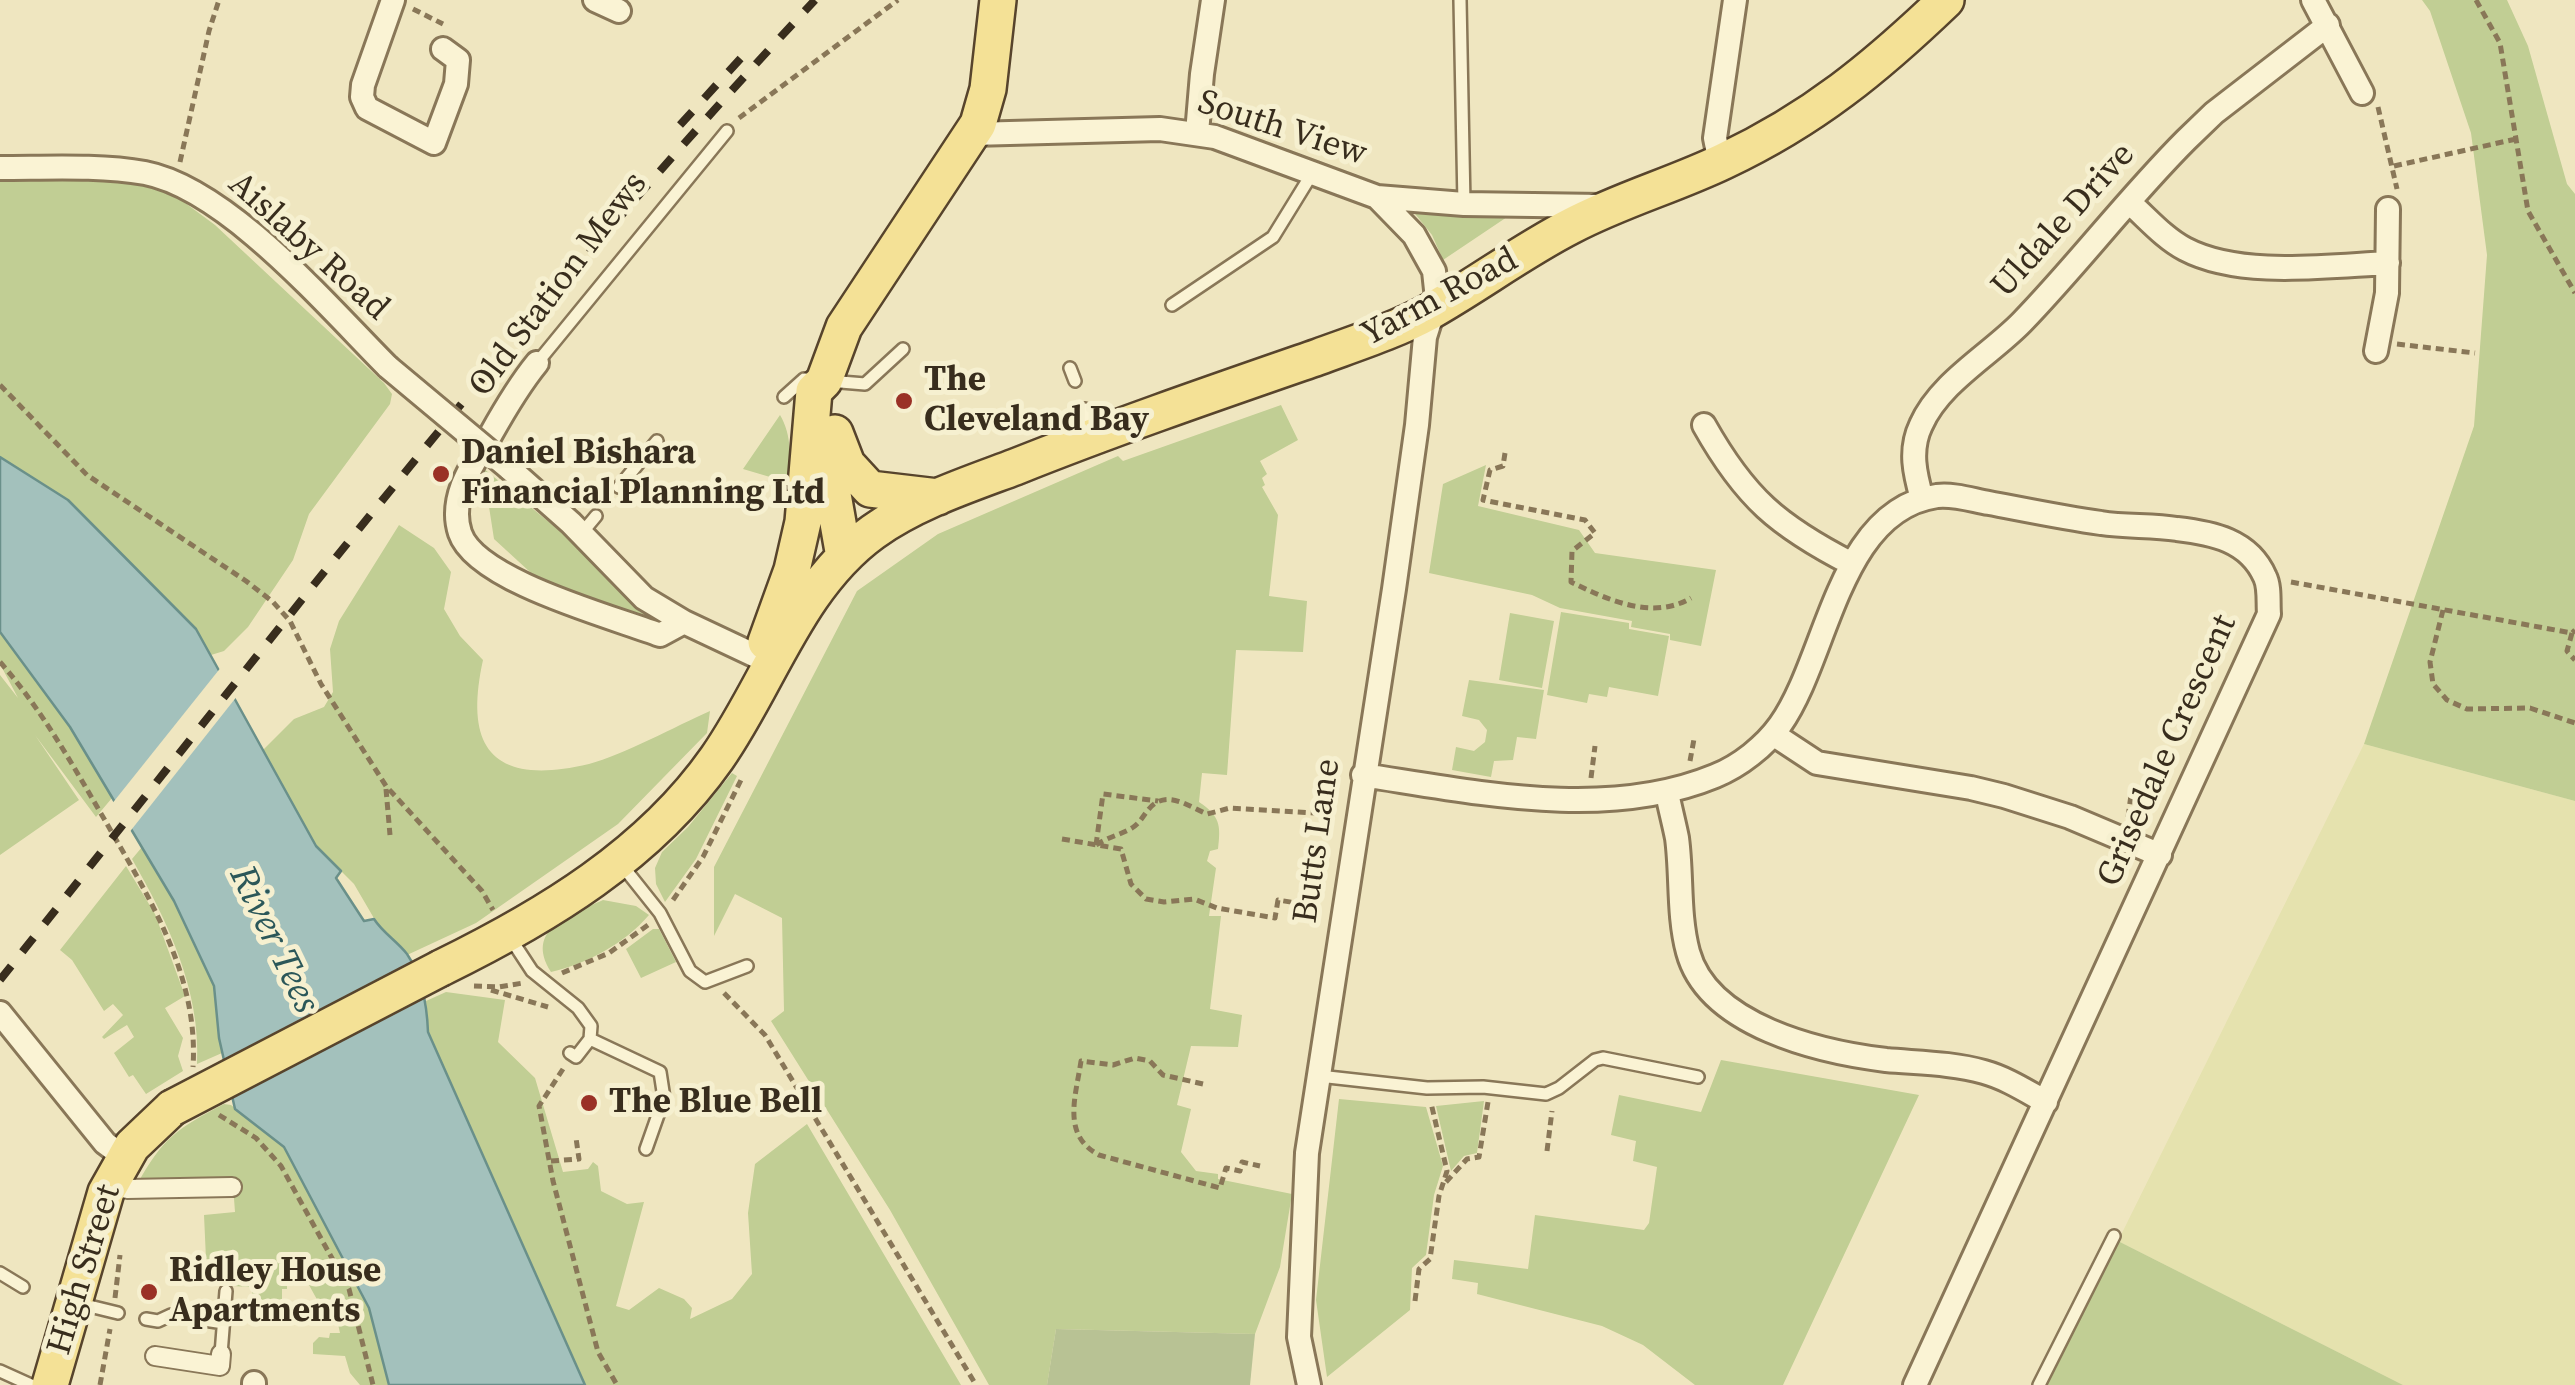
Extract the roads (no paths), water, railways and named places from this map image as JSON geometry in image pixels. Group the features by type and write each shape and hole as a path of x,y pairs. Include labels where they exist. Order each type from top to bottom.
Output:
{"main road":[{"path":"771,664 764,647 797,554 814,391 824,381 844,327 982,114 998,0"},
{"name":"Yarm Road","path":"125,1173 140,1137 172,1108 453,977 618,860 665,819 716,760 828,575 844,556 881,527 1090,422 1379,335 1434,309 1564,229 1720,164 1794,123 1844,92 1946,0"},
{"path":"824,381 831,395 829,468 844,556"},
{"path":"831,417 842,456 870,490 938,497"},
{"name":"High Street","path":"50,1385 65,1305 106,1192 125,1173"}],"street":[{"path":"393,0 363,85 362,97 367,108 434,143 456,84 458,60 443,48"},
{"path":"1197,133 1213,0"},
{"path":"1720,164 1715,138 1735,0"},
{"path":"2313,0 2362,92"},
{"name":"Uldale Drive","path":"1922,499 1914,468 1914,446 1930,408 2020,324 2170,156 2214,113 2328,25"},
{"name":"South View","path":"972,134 1160,130 1197,133 1247,147 1377,197 1414,235 1430,259 1437,282 1434,309"},
{"name":"Aislaby Road","path":"0,168 147,174 175,183 210,202 237,222 388,367 508,468 588,525 644,598 684,622"},
{"path":"1377,197 1464,204 1610,207"},
{"path":"2130,203 2180,247 2226,262 2288,268 2388,263"},
{"path":"2376,351 2387,293 2388,209"},
{"name":"Butts Lane","path":"1309,1385 1299,1338 1306,1153 1417,424 1425,337 1434,309"},
{"name":"Old Station Mews","path":"459,525 459,502 467,474 515,391 536,363"},
{"path":"1704,425 1723,460 1760,505 1786,527 1852,564"},
{"name":"Grisedale Crescent","path":"1915,1385 2268,614 2266,578 2248,553 2220,535 2152,525 2105,524 1948,496 1922,499"},
{"path":"1363,774 1442,787 1578,800 1667,793 1732,767 1773,734 1794,703 1861,549 1888,520 1922,499"},
{"path":"435,533 459,525 468,546 506,578 660,635 684,622 771,664"},
{"path":"1773,734 1817,763 2004,796 2070,817 2160,855"},
{"path":"1667,793 1677,839 1688,953 1697,974 1718,1000 1752,1022 1810,1045 1857,1056 1950,1065 1988,1073 2046,1102"},
{"path":"0,1013 125,1173 232,1186"},
{"path":"155,1356 220,1366 221,1354"}],"lane":[{"path":"1460,0 1464,204"},
{"name":"Old Station Mews","path":"536,363 727,131"},
{"path":"1172,305 1273,238 1313,172"},
{"path":"784,397 797,381 864,384 903,349"},
{"path":"619,487 657,441"},
{"path":"618,860 660,913 694,976 706,982 747,966"},
{"path":"508,935 542,980 578,1008 591,1026 590,1039 573,1055"},
{"path":"590,1039 660,1072 664,1098 646,1149"},
{"path":"1320,1076 1427,1088 1483,1087 1546,1094 1603,1058 1698,1077"},
{"path":"2040,1385 2114,1236"},
{"path":"0,1273 24,1287"},
{"path":"221,1354 226,1291"},
{"path":"65,1305 116,1312"},
{"path":"146,1318 158,1321 171,1315 224,1323"},
{"path":"0,1371 31,1385"}],"water":[{"name":"River Tees","path":"0,457 68,500 196,629 316,846 341,871 336,878 364,921 374,919 407,954 423,991 428,1032 585,1385 389,1385 369,1308 284,1147 235,1109 219,1038 214,986 174,901 70,727 0,632"}],"railway":[{"path":"0,980 499,359 707,118 815,0"},
{"path":"680,125 751,47"}],"place":[{"name":"The Cleveland Bay","path":"904,401"},
{"name":"Daniel Bishara Financial Planning Ltd","path":"441,474"},
{"name":"The Blue Bell","path":"589,1103"},
{"name":"Ridley House Apartments","path":"149,1292"}]}
